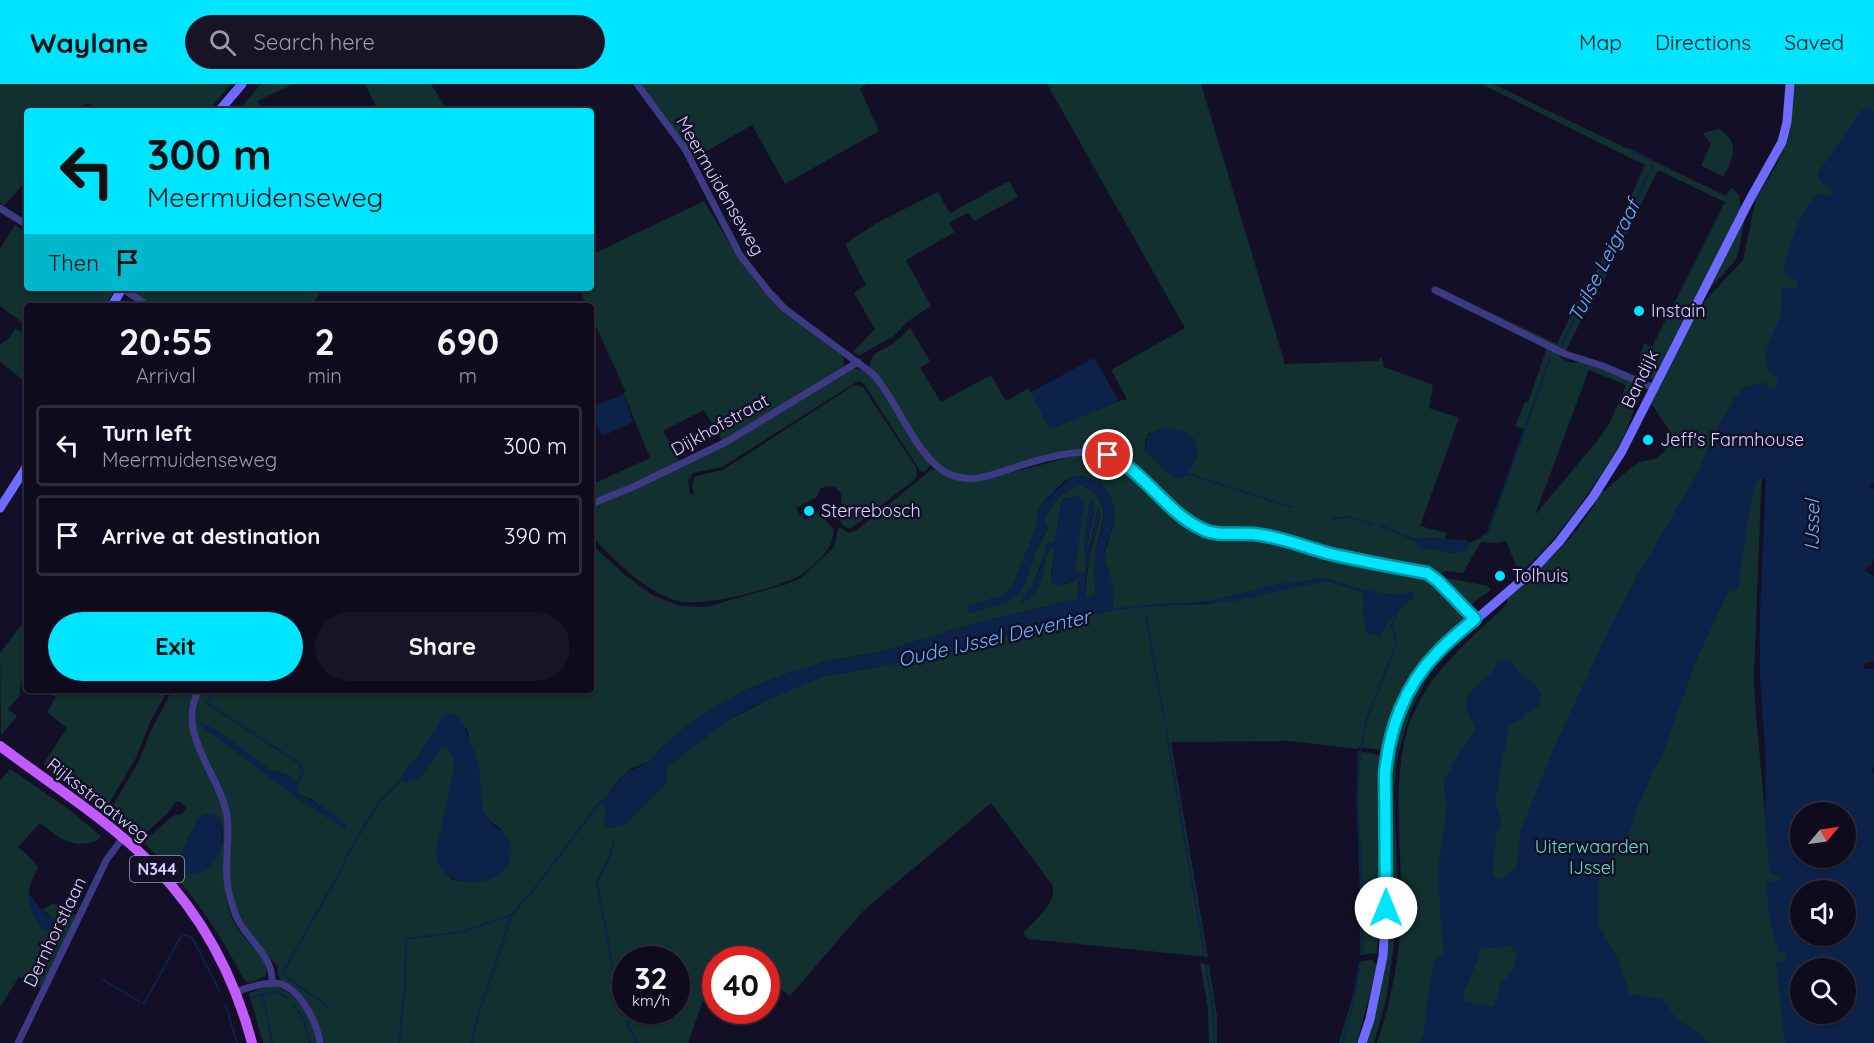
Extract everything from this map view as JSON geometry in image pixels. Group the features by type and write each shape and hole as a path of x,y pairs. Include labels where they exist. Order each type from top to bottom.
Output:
{"main road":[{"name":"Rijksstraatweg","path":"0,746 123,838 156,868 187,905 213,945 235,992 252,1043"}],"street":[{"path":"222,108 242,84"},
{"name":"Meermuidenseweg","path":"638,84 685,149 740,255 768,291 786,309 873,374 927,457 947,474 962,478 982,478 1061,455 1097,452 1108,455 1131,469 1167,506 1202,530 1215,533 1245,532 1263,535 1326,552 1427,573 1438,581 1475,619"},
{"name":"Bandijk","path":"1362,1043 1370,1019 1383,956 1386,908 1385,774 1387,753 1404,700 1422,671 1437,653 1538,565 1576,520 1622,451 1738,222 1782,142 1790,84"},
{"path":"0,208 24,223"},
{"path":"1435,290 1565,354 1603,366 1654,388"},
{"path":"126,291 144,303"},
{"name":"Dijkhofstraat","path":"594,503 635,486 726,442 858,362"},
{"path":"0,508 24,471"},
{"path":"198,693 192,708 192,723 195,739 227,813 227,880 230,898 243,931 269,962 272,983"},
{"name":"Dernhorstlaan","path":"18,1043 107,859 123,838"},
{"path":"235,992 272,983 282,985 294,993 313,1018 320,1043"}],"green space":[{"path":"0,84 231,84 211,108 98,108 88,104 70,108 24,108 24,183 4,206 0,203"},
{"path":"261,84 294,84 257,101 262,108 241,108"},
{"path":"365,84 431,84 445,107 444,108 377,108"},
{"path":"641,84 867,84 860,89 879,131 785,184 752,125 691,160"},
{"path":"1047,84 1201,84 1285,364 1378,361 1381,356 1384,367 1433,385 1429,408 1459,418 1420,526 1447,533 1444,539 1418,538 1426,549 1429,547 1448,552 1462,551 1467,549 1469,543 1488,531 1525,430 1515,426 1525,402 1528,402 1547,348 1567,361 1583,361 1641,381 1645,388 1636,404 1625,434 1606,467 1562,529 1532,562 1519,572 1506,541 1481,542 1463,573 1447,571 1437,574 1418,565 1345,552 1260,528 1204,526 1190,519 1159,495 1131,466 1100,451 1022,462 974,477 948,472 929,455 869,369 876,353 891,345 910,328 930,361 920,368 941,402 991,375 1006,401 1029,388 1050,429 1127,399 1111,370 1185,328","holes":["1589,370 1626,385 1609,424 1598,440 1535,515","1149,433 1194,441 1197,457 1173,477 1145,450 1145,441"]},
{"path":"1481,84 1493,84 1726,196 1731,187 1739,195 1741,208 1653,379 1643,380 1637,371 1644,343 1652,347 1725,202 1658,170 1565,353 1441,291 1438,287 1557,344 1577,302 1591,283 1645,165"},
{"name":"Uiterwaarden IJssel","path":"1793,84 1874,84 1874,119 1799,286 1766,439 1761,489 1755,703 1770,872 1778,875 1780,879 1790,965 1790,1024 1797,1024 1799,1043 1377,1043 1388,1006 1398,949 1401,911 1400,775 1407,730 1415,710 1444,666 1507,604 1507,597 1572,536 1593,507 1601,491 1640,462 1655,459 1664,452 1669,430 1651,403 1701,305 1743,260 1756,198 1777,164 1787,140"},
{"path":"1719,129 1726,134 1733,145 1732,157 1724,177 1701,166 1711,144 1703,133"},
{"path":"1009,181 1018,197 974,221 968,213 949,223 955,232 906,260 931,306 907,322 894,336 860,355 853,352 875,329 854,293 866,285 845,244 875,224 938,192 950,213"},
{"path":"704,201 737,256 759,286 783,310 842,356 843,367 723,442 704,410 663,431 680,462 594,498 594,484 650,458 624,394 625,390 594,322 594,303 586,303 580,291 594,291 594,254"},
{"path":"1746,213 1738,254 1734,262 1705,294"},
{"path":"15,225 24,231 24,291 112,291 112,295 107,303 24,303 24,324 0,306 0,248"},
{"path":"136,291 322,291 313,303 147,303 134,294"},
{"path":"15,329 24,334 24,381 0,362 0,345 10,337"},
{"path":"852,368 863,370 877,382 931,465 924,472 920,471 864,384 858,381 722,467 693,473 688,481 690,493 694,495 692,486 695,476 723,470 854,385 863,387 916,467 917,475 914,480 850,529 845,527 840,520 841,495 837,489 827,486 820,489 817,497 796,508 800,516 803,515 805,519 818,512 834,530 827,551 816,563 788,581 755,592 701,602 674,600 662,595 640,581 594,539 594,504 651,481"},
{"path":"1078,455 1101,456 1118,463 1194,528 1251,535 1426,574 1439,584 1466,614 1463,624 1437,649 1411,684 1398,707 1384,747 1380,750 1290,741 1171,742 1208,957 1025,937 1024,932 1048,905 1053,886 991,803 863,911 790,996 780,989 780,946 702,946 702,1004 688,1043 324,1043 312,1011 279,979 278,967 250,935 236,911 229,875 231,822 198,738 196,713 201,693 594,693 594,547 625,575 654,596 680,606 706,607 801,578 834,547 839,527 849,533 857,530 932,469 982,480","holes":["1082,476 1102,484 1114,521 1105,553 1105,564 1113,594 1112,611 921,659 824,676 779,694 725,722 667,767 619,825 614,828 614,826 608,828 603,825 606,814 603,801 620,778 630,769 649,762 660,749 689,724 748,689 791,672 828,661 880,652 980,622 1078,599 1079,578 1065,584 1051,576 1055,549 1050,548 1029,600 1049,542 1055,543 1064,498 1078,496 1074,574 1085,573 1084,547 1090,500 1094,511 1087,544 1090,545 1098,507 1100,518 1090,554 1085,591 1087,597 1096,595 1095,556 1102,526 1102,508 1099,499 1081,485 1063,494 1047,514 1044,520 1048,529 1035,552 1019,594 1007,602 970,613 968,606 1002,596 1012,587 1035,531 1039,507 1065,480","1318,579 1327,581 1207,604 1143,606 1209,601 1279,585","1332,582 1375,593 1407,594 1409,599 1392,615 1384,629 1364,619 1363,592","443,717 467,729 483,811 489,820 501,829 464,881 452,880 436,855 455,766 454,758 448,748 442,746 419,779 402,775 418,756","200,722 222,734 270,770 285,774 295,782 299,795 311,799 339,819 298,799 292,792 199,724"]},
{"path":"1447,578 1488,586 1491,590 1470,605 1458,590 1455,591 1450,586 1452,584 1446,581"},
{"path":"24,621 24,678 22,677 19,697 8,709 17,716 1,735 0,653"},
{"path":"1475,624 1478,626 1438,663 1428,677 1411,710 1397,758 1394,793 1399,910 1386,1000 1374,1043 1366,1043 1390,936 1392,881 1387,777 1396,732 1412,691 1430,664"},
{"path":"50,693 164,693 165,695 149,724 137,756 105,810 44,763 67,728 47,712 56,697"},
{"path":"173,693 182,693 183,696 185,693 195,693 191,709 194,742 216,790 225,824 227,903 237,927 265,965 266,976 249,983 245,981 200,907 143,842 174,815 182,814 186,808 181,802 176,802 167,814 139,839 108,814 139,761 169,696","holes":["218,818 223,833 218,854 203,872 192,831 198,819"]},
{"path":"1358,751 1382,757 1377,953 1360,955 1357,802"},
{"path":"10,769 67,808 101,836 93,842 81,844 68,842 40,823 18,847 35,862 38,868 29,890 33,913 51,916 42,910 53,903 78,916 42,988 19,977 0,1007 0,781"},
{"path":"1372,960 1377,966 1357,1043 1339,1043 1354,991 1359,962"},
{"path":"1200,963 1209,965 1217,1016 1217,1043 1209,1043 1208,1009"},
{"path":"271,985 281,988 302,1007 318,1043 263,1043 249,993"}],"water":[{"name":"IJssel","path":"1866,108 1874,110 1874,482 1870,486 1874,490 1874,558 1872,564 1864,570 1874,576 1874,661 1864,664 1864,667 1874,669 1874,767 1871,771 1874,774 1874,1043 1785,1043 1776,962 1785,961 1788,956 1778,952 1768,911 1767,883 1780,880 1777,874 1770,872 1765,824 1766,762 1760,679 1760,614 1766,480 1761,478 1756,482 1747,524 1738,589 1730,588 1696,661 1661,758 1651,775 1629,834 1616,848 1599,881 1599,926 1618,959 1629,994 1663,999 1677,1020 1693,1028 1709,1043 1420,1043 1424,1032 1434,961 1442,955 1444,946 1438,870 1447,805 1444,781 1459,753 1475,731 1466,708 1467,701 1474,689 1491,673 1498,660 1504,659 1512,662 1520,674 1535,685 1541,694 1538,707 1525,714 1524,718 1509,725 1496,797 1501,823 1495,834 1493,876 1500,879 1515,869 1520,832 1553,750 1606,636 1636,578 1697,474 1711,441 1735,397 1744,388 1755,384 1765,383 1768,387 1774,388 1778,382 1767,366 1768,345 1780,316 1782,287 1794,288 1799,285 1797,280 1789,277 1783,269 1797,227 1807,206 1821,193 1833,195 1820,180 1818,173 1860,112","holes":["1511,946 1516,955 1514,967 1510,975 1501,982 1494,1007 1465,1001 1463,995 1478,958 1479,949"]},
{"path":"1094,358 1119,401 1050,429 1031,392"},
{"path":"624,394 633,422 605,435 601,434 594,417 594,406"},
{"path":"1166,428 1186,432 1196,443 1196,457 1192,466 1187,475 1177,479 1145,450 1147,436"},
{"path":"1072,476 1090,478 1097,482 1104,487 1113,501 1114,519 1105,559 1113,586 1112,611 921,659 824,676 754,706 725,722 667,767 667,782 624,826 608,828 603,825 606,814 603,801 625,773 649,762 660,749 689,724 748,689 791,672 828,661 880,652 980,622 1078,599 1079,578 1062,585 1051,583 1055,549 1050,548 1041,580 1034,594 1020,604 1019,602 1034,582 1046,544 1055,543 1064,498 1078,496 1084,502 1075,574 1085,573 1084,547 1090,500 1094,501 1094,511 1087,543 1089,545 1098,506 1098,524 1090,553 1085,591 1087,597 1096,595 1095,556 1102,526 1103,507 1092,492 1081,485 1063,494 1047,514 1044,520 1048,528 1035,552 1019,594 1007,602 969,613 968,606 1002,596 1012,587 1035,531 1039,507"},
{"path":"1418,538 1467,540 1470,545 1467,549 1454,553 1434,549 1423,550 1416,543"},
{"path":"1327,578 1383,593 1404,593 1412,590 1415,598 1409,600 1391,617 1381,636 1367,634 1363,592 1327,581 1234,601 1143,607 1142,605 1209,601 1279,584"},
{"path":"451,713 464,725 476,759 484,813 511,845 509,862 503,871 481,882 457,880 447,875 440,867 436,855 455,766 454,758 448,748 442,747 419,779 406,782 401,780 402,775 418,756 443,717"},
{"path":"201,722 222,734 270,770 284,774 295,782 299,795 325,808 347,827 345,829 298,799 198,724"},
{"path":"213,813 220,822 222,833 222,844 218,855 206,871 198,874 189,873 181,863 183,850 200,817"},
{"path":"28,892 45,914 54,918 56,924 54,928 46,931 39,924 31,908"}],"waterway":[{"name":"Tuilse Leigraaf","path":"1629,149 1652,160 1651,168"},
{"name":"Tuilse Leigraaf","path":"1561,347 1583,301 1596,285 1648,174"},
{"name":"Tuilse Leigraaf","path":"1487,535 1550,358"},
{"path":"1188,474 1291,507"},
{"path":"1332,519 1349,517 1373,524"},
{"path":"1379,525 1417,541"},
{"name":"Oude IJssel Deventer","path":"1110,610 1143,606"},
{"path":"1362,953 1363,905 1357,800 1360,756 1367,719 1396,644 1391,627 1398,609"},
{"path":"1146,615 1164,718"},
{"path":"213,693 207,703 300,764 303,773 296,786"},
{"path":"1166,729 1205,958"},
{"path":"329,1007 283,973 345,863 346,857 379,802 401,780"},
{"path":"399,1043 405,986 406,939 462,932 511,915 603,801"},
{"name":"Oude IJssel Deventer","path":"612,965 597,881 609,859 614,841"},
{"path":"472,1043 477,1019 511,917"},
{"path":"143,1003 180,938 184,935 191,937 195,943 219,990"},
{"path":"1342,1043 1354,998 1360,963"},
{"path":"1206,966 1213,1009 1214,1043"},
{"path":"103,980 139,1001"},
{"path":"260,995 277,992 287,998"},
{"path":"254,997 260,995 264,1001 272,1043"},
{"path":"293,1005 304,1020 310,1043"},
{"path":"226,1006 237,1043"},
{"name":"Oude IJssel Deventer","path":"627,1024 637,1043"}],"place":[{"name":"Instain","path":"1639,311"},
{"name":"Jeff's Farmhouse","path":"1648,440"},
{"name":"Sterrebosch","path":"809,511"},
{"name":"Tolhuis","path":"1500,576"}],"route":[{"path":"1108,455 1131,469 1167,506 1202,530 1215,533 1245,532 1263,535 1326,552 1427,573 1438,581 1475,619 1437,653 1422,671 1404,700 1392,732 1385,774 1386,908"}]}
